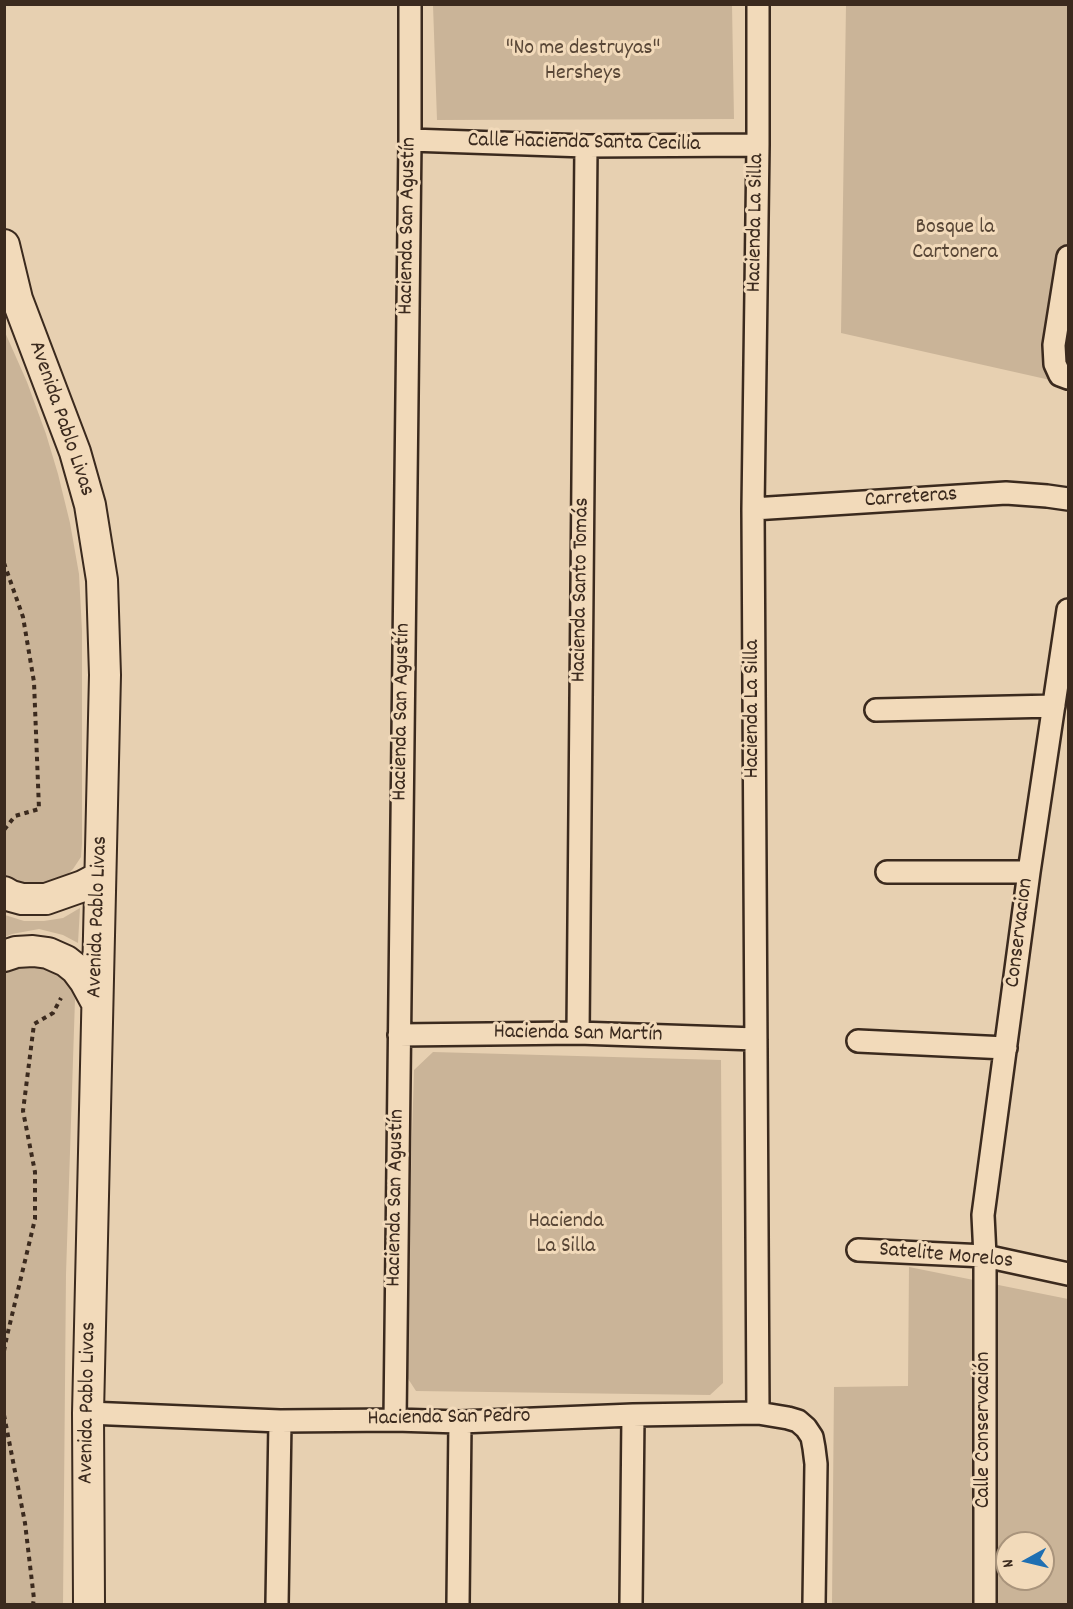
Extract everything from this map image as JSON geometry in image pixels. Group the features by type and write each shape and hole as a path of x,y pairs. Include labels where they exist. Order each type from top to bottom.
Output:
{"main road":[{"name":"Avenida Pablo Livas","path":"4,245 17,298 75,452 90,506 102,580 105,675 88,1413 88,1605"},
{"path":"4,892 22,899 46,899 83,886 100,877"},
{"path":"4,956 16,952 33,951 48,953 66,961 85,981 97,1003"}],"street":[{"name":"Hacienda San Agustín","path":"395,1420 410,4"},
{"name":"Hacienda La Silla","path":"758,4 753,509 758,1413"},
{"name":"Calle Hacienda Santa Cecilia","path":"410,140 586,146 758,145"},
{"name":"Hacienda Santo Tomás","path":"578,1034 586,146"},
{"path":"1068,256 1054,345 1055,364 1060,375 1068,378"},
{"name":"Carreteras","path":"753,509 1006,493 1068,499"},
{"name":"Conservacion","path":"986,1256 983,1215 1029,872 1068,610"},
{"path":"876,710 1054,706"},
{"path":"887,872 1029,872"},
{"name":"Hacienda San Martín","path":"399,1035 578,1034 756,1039"},
{"path":"858,1041 1006,1048"},
{"name":"Satelite Morelos","path":"858,1250 986,1256 1068,1274"},
{"name":"Calle Conservación","path":"985,1605 986,1256"},
{"name":"Hacienda San Pedro","path":"88,1413 280,1421 460,1422 758,1413 788,1418 798,1421 807,1428 812,1437 816,1464 814,1605"},
{"path":"631,1605 633,1415"},
{"path":"277,1605 280,1421"},
{"path":"458,1605 460,1422"}],"path":[{"path":"4,563 23,617 34,682 39,808 15,816 4,830"},
{"path":"4,1351 35,1219 35,1172 24,1111 34,1024 53,1013 61,999 59,992"},
{"path":"4,1415 25,1523 33,1605"}],"green space":[{"name":"\"No me destruyas\" Hersheys","path":"433,5 732,5 734,119 437,120"},
{"name":"Bosque la Cartonera","path":"846,5 1068,5 1068,384 841,333"},
{"path":"4,330 27,382 46,434 70,523 79,574 82,631 81,857 65,877 46,886 18,884 5,875"},
{"path":"80,908 78,943 63,935 39,929 5,937 5,915 24,921 44,921 63,918"},
{"path":"30,964 63,975 75,999 66,1274 63,1604 5,1604 4,974 16,967"},
{"name":"Hacienda La Silla","path":"433,1052 721,1060 723,1383 710,1395 416,1391 405,1374 414,1070"},
{"path":"909,1267 1068,1299 1068,1604 832,1604 834,1387 908,1386"}]}
